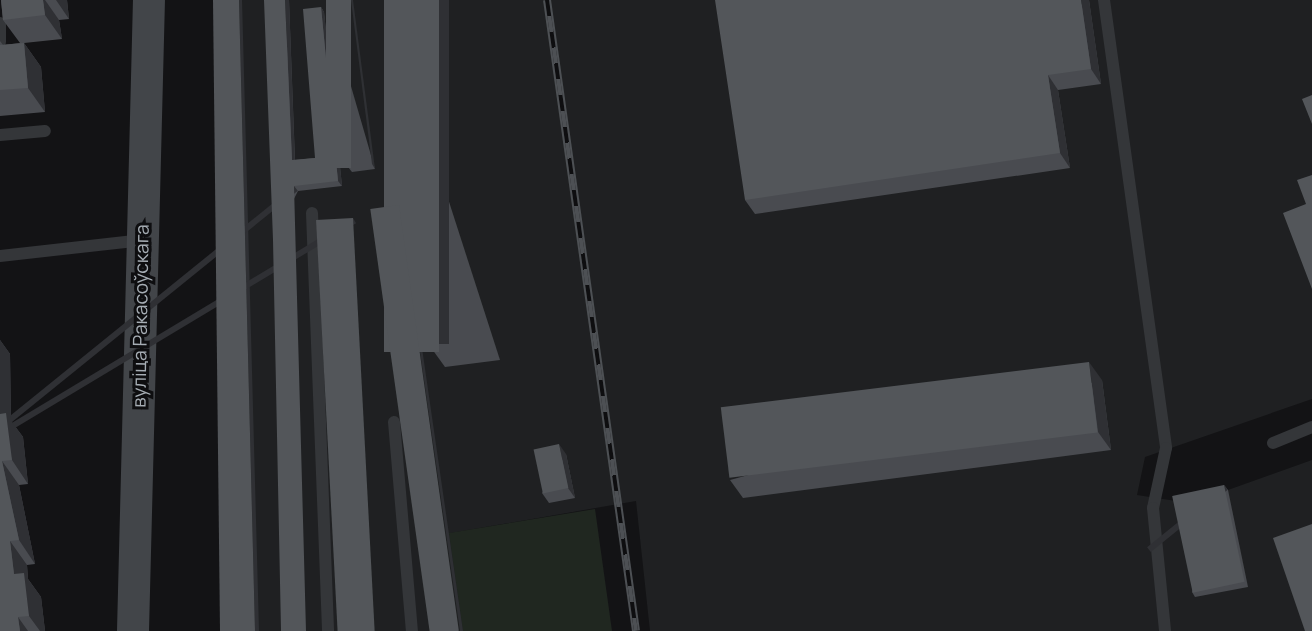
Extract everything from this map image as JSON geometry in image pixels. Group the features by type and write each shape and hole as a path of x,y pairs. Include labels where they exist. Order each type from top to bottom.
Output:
{"main road":[{"name":"вуліца Ракасоўскага","path":"133,631 149,0"}],"lane":[{"path":"1104,0 1166,448 1153,508 1165,631"},
{"path":"0,23 0,42"},
{"path":"0,135 45,131"},
{"path":"312,213 328,631"},
{"path":"0,256 143,240"},
{"path":"394,422 412,631"},
{"path":"1273,443 1312,427"}],"shaded area":[{"path":"217,0 1312,0 1312,399 1145,457 1137,495 1176,501 1228,490 1312,460 1312,631 650,631 636,501 451,533 465,631 223,631"},
{"path":"595,509 612,631 463,631 449,533"}],"building":[{"path":"1,0 43,0 45,15 3,20"},
{"path":"213,0 239,0 255,631 220,631"},
{"path":"264,0 285,0 292,160 315,158 303,9 321,7 338,181 294,186 306,631 281,631 273,240"},
{"path":"326,0 351,0 351,168 326,168"},
{"path":"384,0 439,0 439,352 384,352"},
{"path":"715,0 1081,0 1091,69 1048,75 1060,153 745,200"},
{"path":"24,43 28,88 0,90 0,45"},
{"path":"1312,95 1312,124 1302,99"},
{"path":"1312,175 1312,289 1283,213 1306,204 1297,180"},
{"path":"399,205 459,631 430,631 370,209"},
{"path":"353,218 375,631 338,631 316,220"},
{"path":"1089,362 1098,432 729,478 721,407"},
{"path":"6,413 12,460 2,461 19,540 10,541 14,574 24,573 29,616 18,617 20,631 0,631 0,414"},
{"path":"559,444 568,488 543,493 534,449"},
{"path":"1224,485 1245,582 1193,593 1172,496"},
{"path":"1312,524 1312,631 1305,631 1273,538"}],"railway":[{"path":"547,0 636,631"}]}
